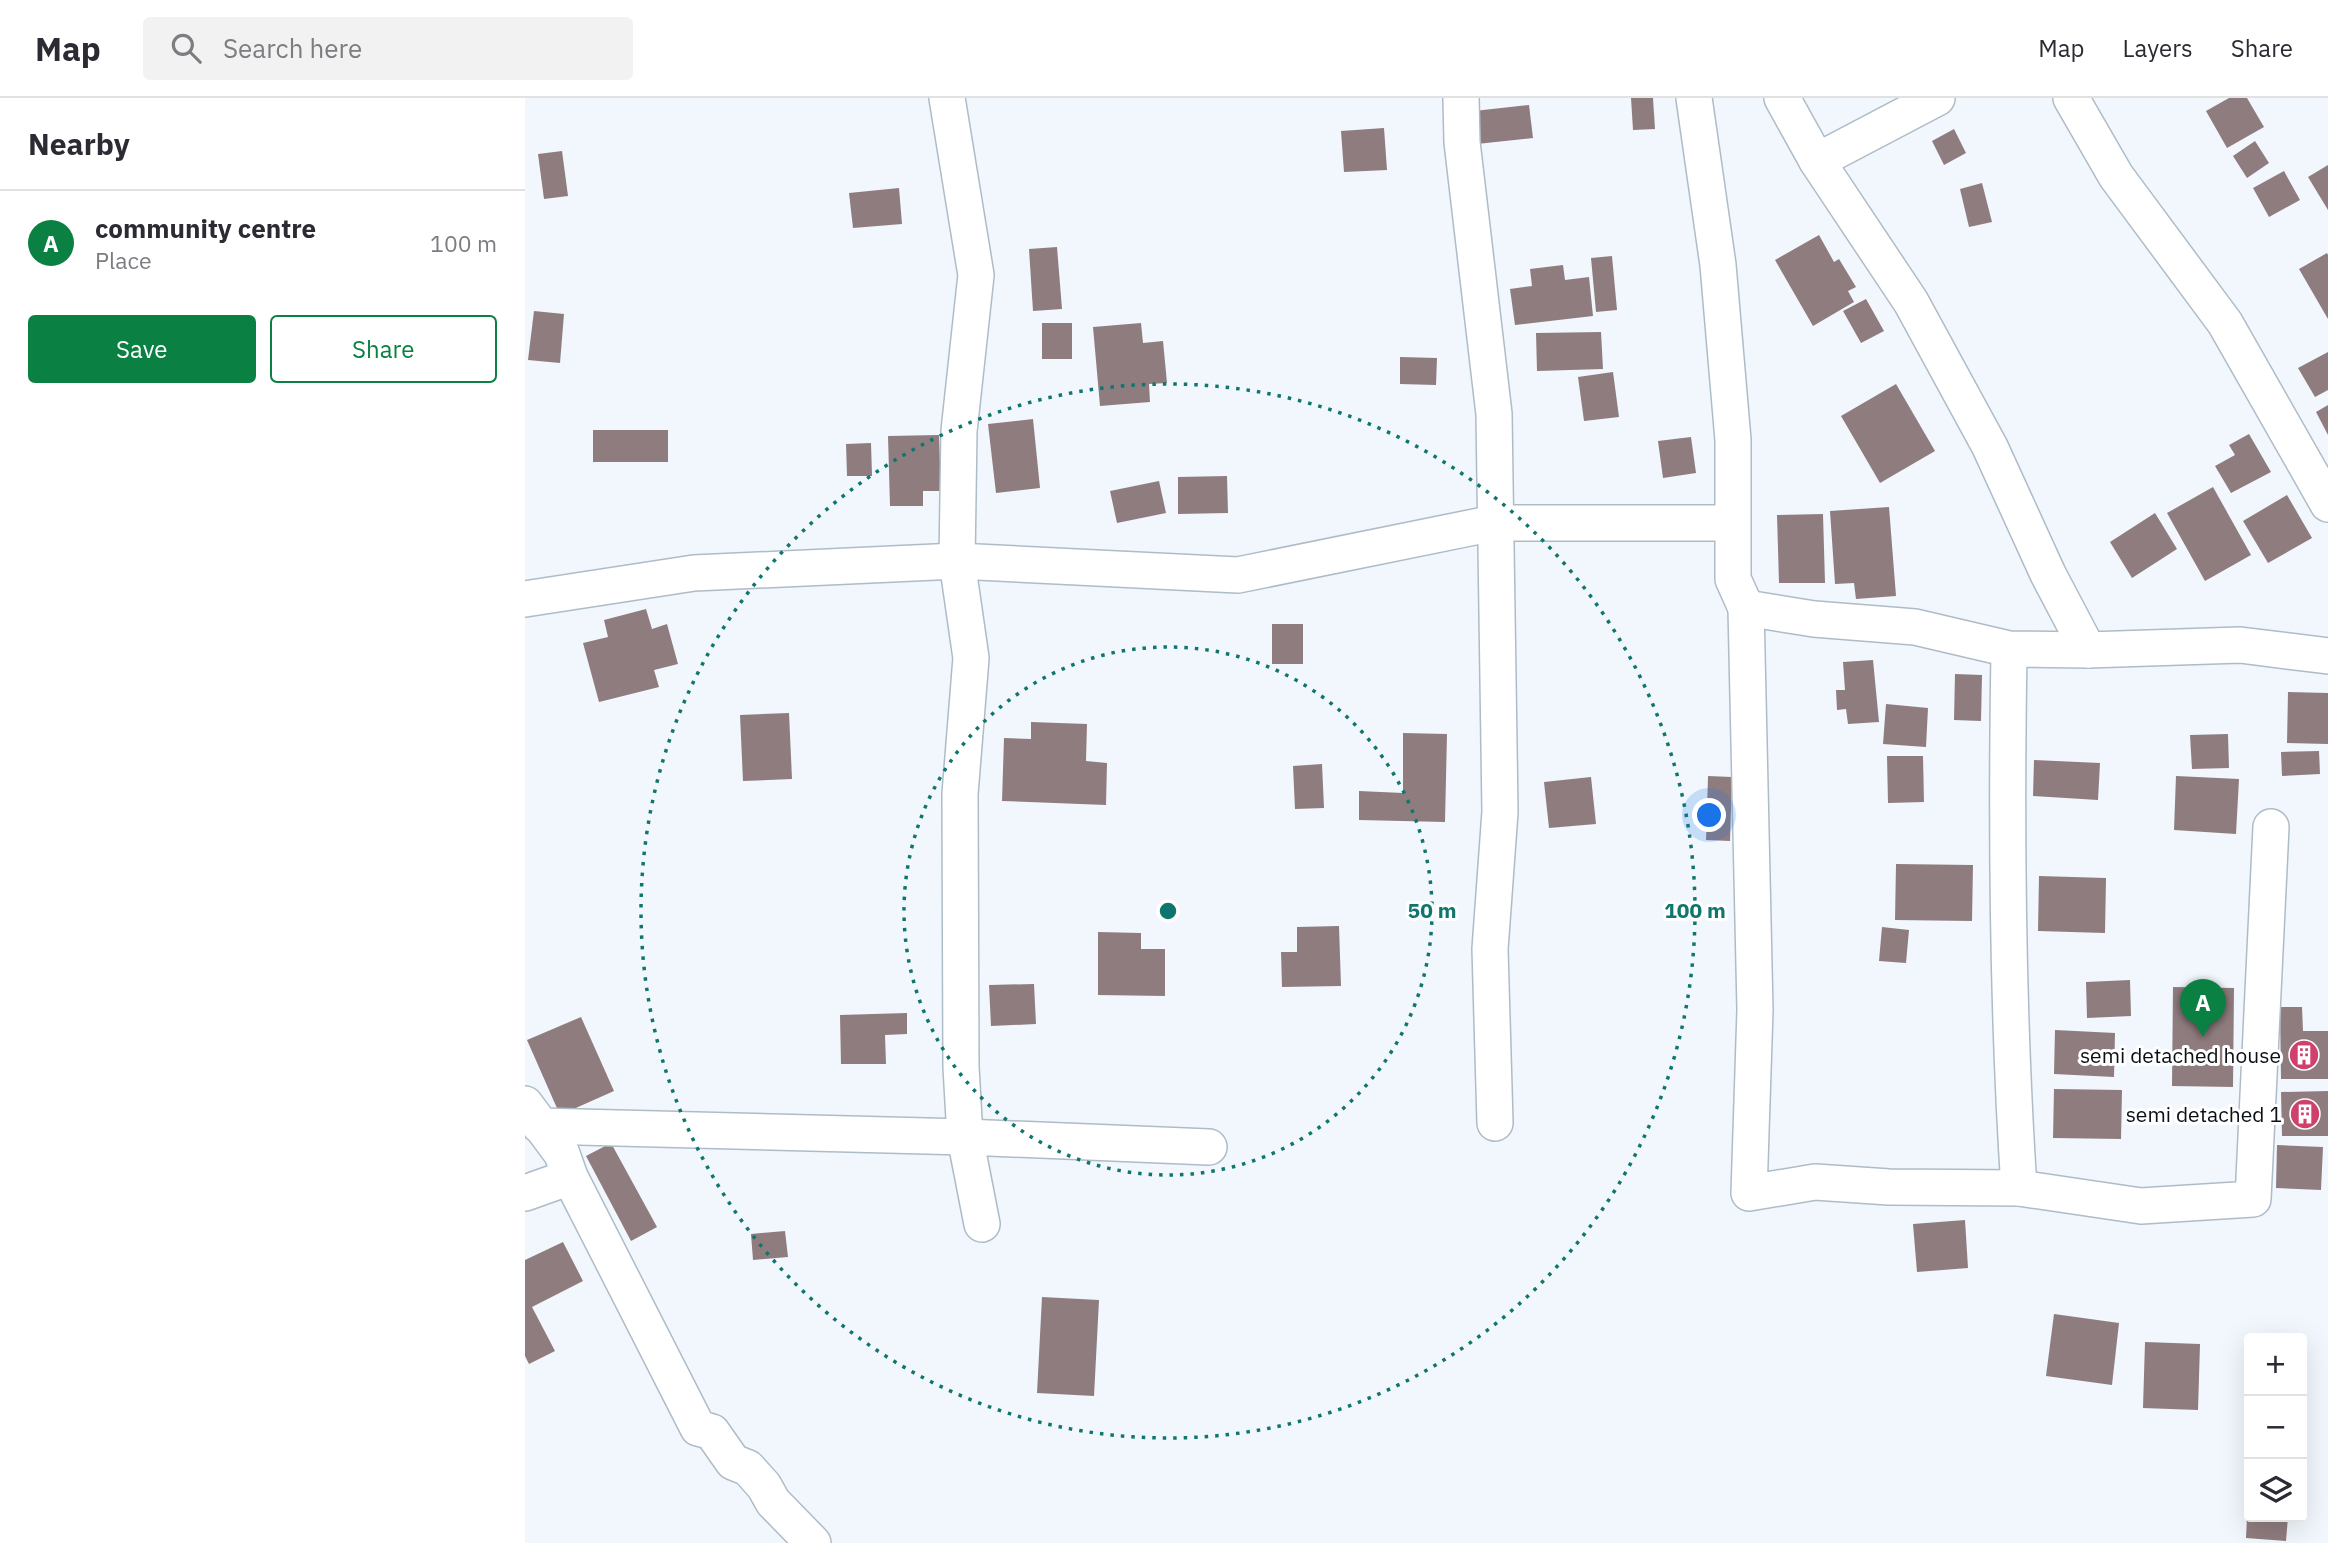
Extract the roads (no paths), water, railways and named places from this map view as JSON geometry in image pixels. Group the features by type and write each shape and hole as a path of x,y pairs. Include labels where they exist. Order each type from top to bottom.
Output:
{"street":[{"path":"947,98 976,275 959,430 957,561 971,658 960,794 961,1028 965,1137 982,1224"},
{"path":"1461,98 1462,142 1494,414 1500,812 1490,949 1495,1122"},
{"path":"1694,98 1720,278 1733,440 1733,579 1747,608 1755,1010 1749,1193 1815,1182 1889,1187 2019,1188 2141,1206 2253,1199 2271,827"},
{"path":"1782,98 1817,161 1911,302 1990,447 2048,575 2088,650"},
{"path":"1817,161 1937,98"},
{"path":"2071,98 2116,176 2225,323 2328,504"},
{"path":"525,599 694,573 957,561 1238,575 1494,523 1731,523"},
{"path":"1747,608 1814,619 1915,627 2010,649 2088,650 2240,645 2328,656"},
{"path":"2010,649 2006,860 2011,1063 2019,1188"},
{"path":"533,1115 1209,1147"},
{"path":"533,1115 562,1154 569,1177 698,1428 712,1432 733,1462 748,1468 764,1486 773,1502 813,1543"},
{"path":"525,1193 569,1177"}],"place":[{"name":"community centre","path":"2203,1037"},
{"name":"semi detached house","path":"2304,1055"},
{"name":"semi detached 1","path":"2305,1114"}]}
